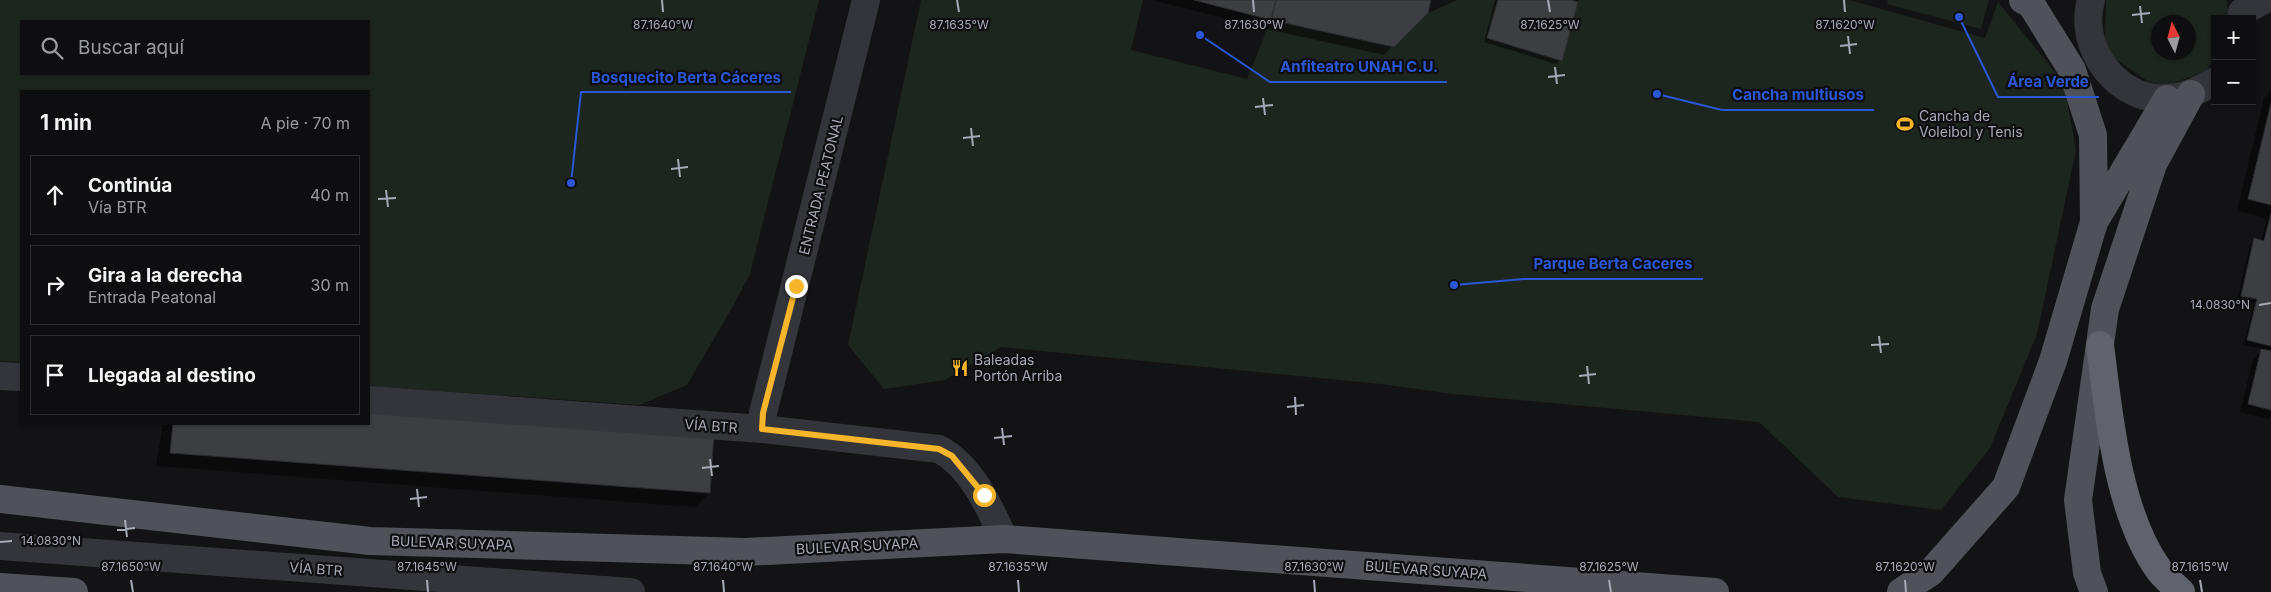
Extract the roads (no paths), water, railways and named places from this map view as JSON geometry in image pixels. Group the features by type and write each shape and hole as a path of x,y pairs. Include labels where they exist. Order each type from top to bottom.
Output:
{"highway":[{"path":"2100,345 2109,414 2128,506 2146,550 2160,572 2181,592"}],"main road":[{"path":"1901,592 1931,572 2006,487 2053,361 2094,222 2093,136 2072,70 2030,4 2023,0"},
{"path":"2094,222 2179,96"},
{"path":"2094,592 2087,573 2078,500 2104,309 2152,164 2179,96"},
{"name":"BULEVAR SUYAPA","path":"0,499 370,541 745,552 1004,539 1715,592"},
{"path":"0,587 66,592"}],"street":[{"name":"ENTRADA PEATONAL","path":"762,429 763,413 866,0"},
{"path":"2091,0 2088,30 2096,58 2114,80 2139,94 2179,96 2211,83"},
{"path":"0,376 20,377"},
{"name":"VÍA BTR","path":"370,400 762,429 939,449 952,456 984,495 1004,539"},
{"name":"VÍA BTR","path":"0,546 631,592"}],"place":[{"name":"Área Verde","path":"1959,17"},
{"name":"Anfiteatro UNAH C.U.","path":"1200,35"},
{"name":"Cancha multiusos","path":"1657,94"},
{"name":"Cancha de Voleibol y Tenis","path":"1905,124"},
{"name":"Bosquecito Berta Cáceres","path":"571,183"},
{"name":"Parque Berta Caceres","path":"1454,285"},
{"name":"Baleadas Portón Arriba","path":"960,368"}]}
